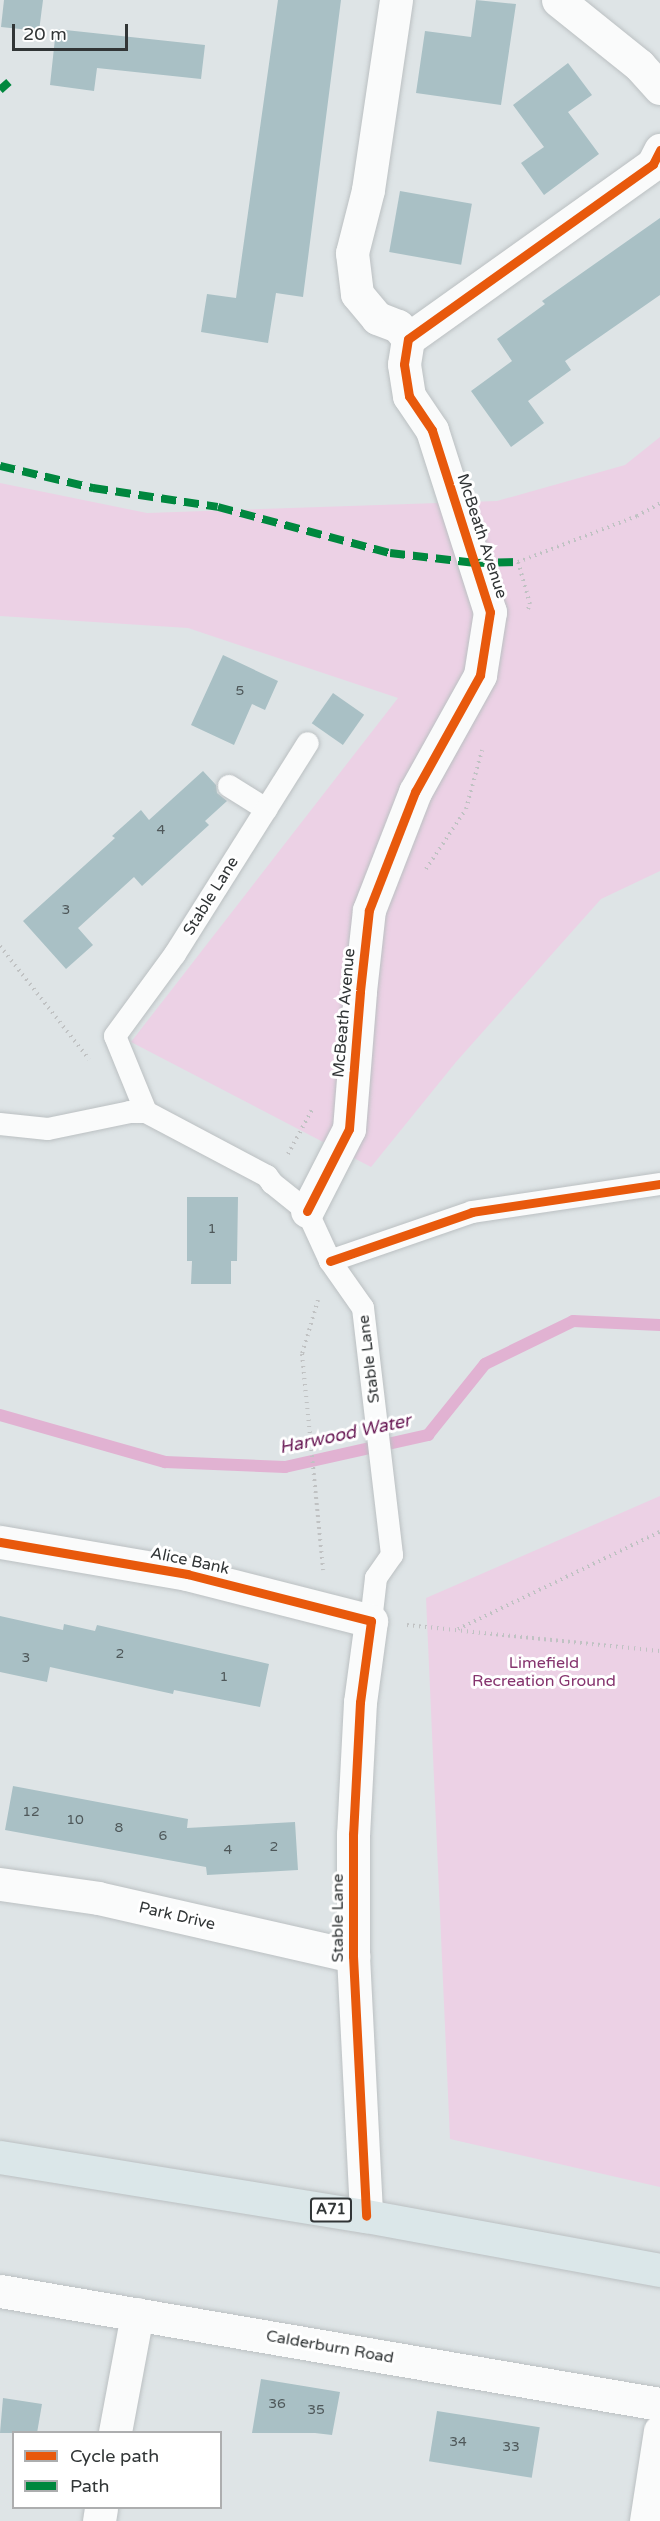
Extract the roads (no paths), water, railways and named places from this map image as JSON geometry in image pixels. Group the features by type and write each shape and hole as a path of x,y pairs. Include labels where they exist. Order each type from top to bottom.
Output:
{"main road":[{"name":"A71","path":"0,2157 366,2216 660,2270"}],"street":[{"path":"396,0 368,190 352,253 357,294 377,318 398,326 408,339 653,164 660,150"},
{"path":"558,0 639,65 660,88"},
{"name":"McBeath Avenue","path":"307,1211 349,1129 369,910 415,792 480,675 490,612 432,430 409,396 404,364 408,339"},
{"name":"Alice Bank","path":"0,1542 187,1574 371,1621"},
{"name":"Stable Lane","path":"366,2216 353,1956 353,1834 360,1702 371,1621"},
{"name":"Park Drive","path":"0,1884 98,1898 353,1956"},
{"name":"Calderburn Road","path":"0,2291 660,2404"},
{"path":"115,2431 137,2314"},
{"path":"646,2521 660,2431"}],"lane":[{"name":"Stable Lane","path":"308,743 175,954 115,1035 146,1112 267,1176 272,1184 307,1211 330,1261 363,1308 392,1555 376,1578 371,1621"},
{"path":"229,786 266,809"},
{"path":"0,1124 48,1129 130,1112 146,1112"},
{"path":"330,1261 472,1212 660,1184"}],"waterway":[{"name":"Harwood Water","path":"0,1415 165,1462 285,1467 428,1435 485,1364 573,1321 660,1325"}],"park label":[{"name":"Limefield Recreation Ground","path":"544,1672"}]}
